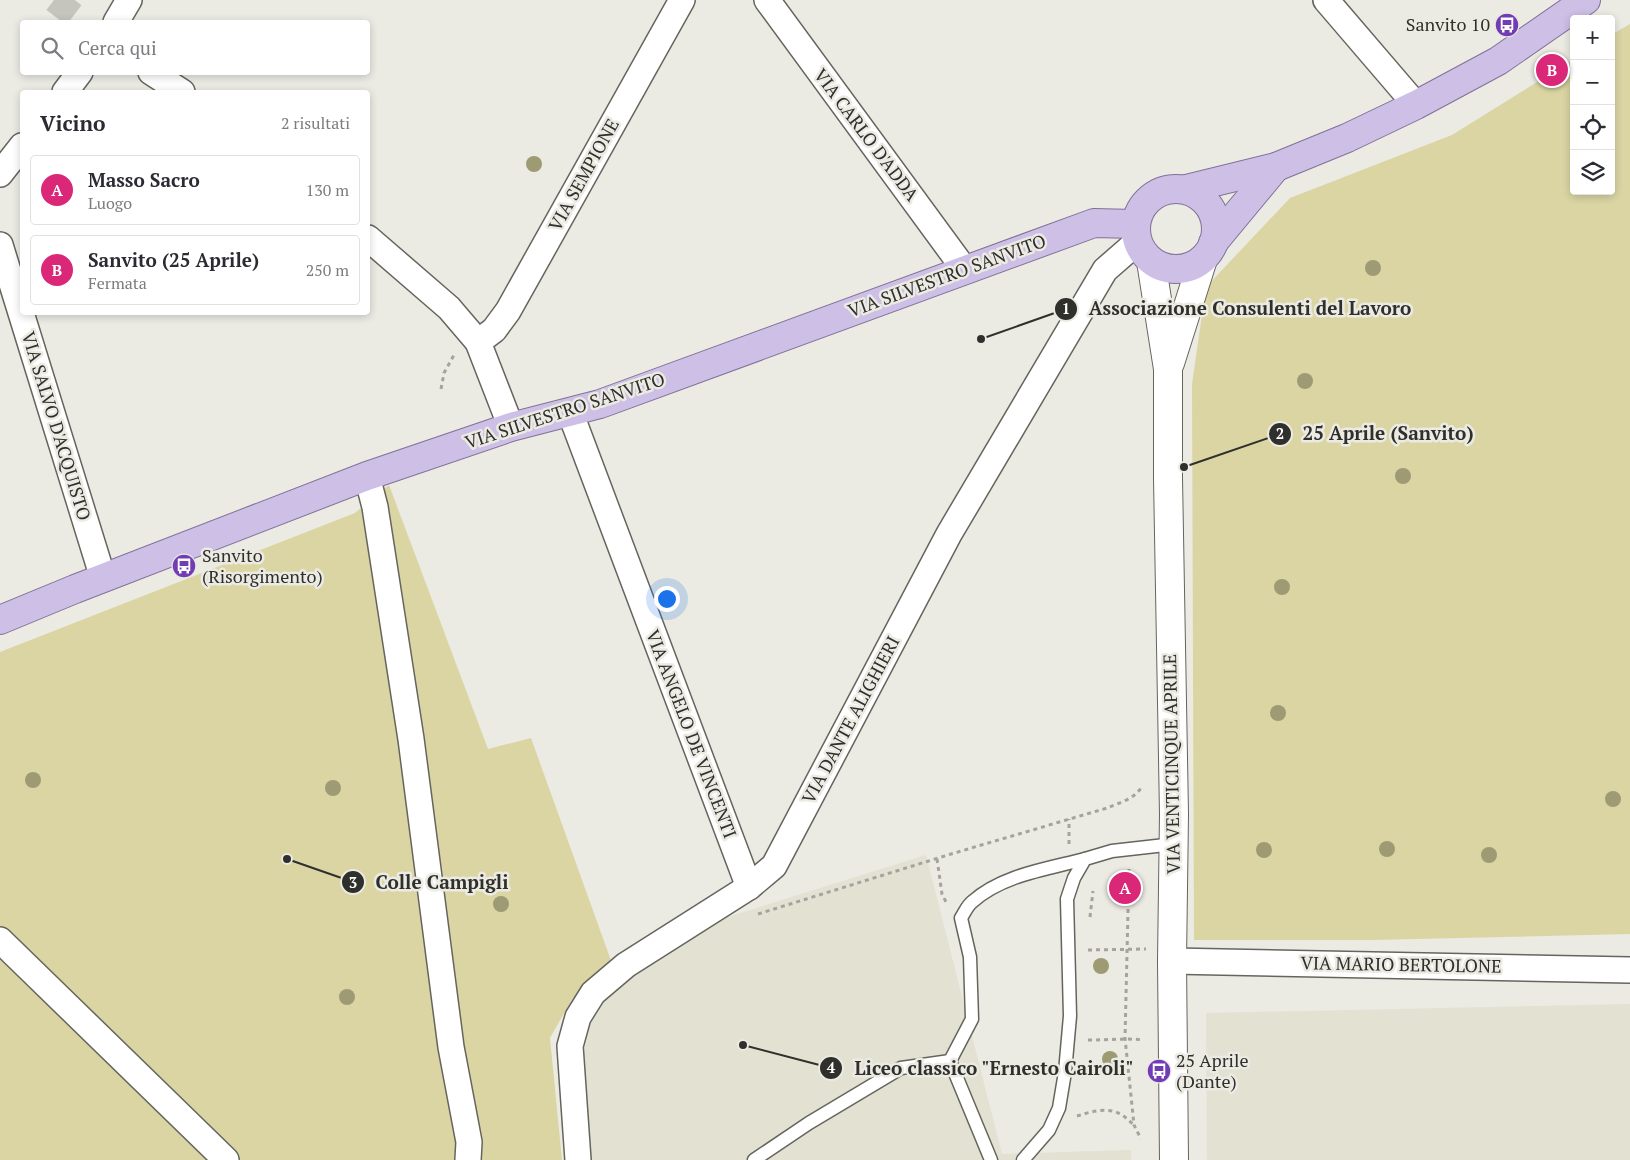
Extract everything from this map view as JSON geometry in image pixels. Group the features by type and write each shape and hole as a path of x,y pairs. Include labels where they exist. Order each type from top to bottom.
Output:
{"main road":[{"path":"1186,190 1276,167 1347,138 1416,105 1498,61 1586,0"},
{"path":"1208,251 1216,230 1214,216 1208,204 1198,195 1186,190 1172,188 1159,192 1147,200 1139,211 1141,243 1164,267 1177,269 1191,266 1208,251 1276,167"},
{"name":"VIA SILVESTRO SANVITO","path":"0,620 367,476 512,427 600,404 1094,223 1141,243"}],"street":[{"path":"117,20 129,0"},
{"name":"VIA SEMPIONE","path":"467,346 494,330 508,311 682,0"},
{"name":"VIA CARLO D'ADDA","path":"767,0 965,270"},
{"path":"1326,0 1416,105"},
{"path":"66,90 78,75"},
{"path":"156,75 179,90"},
{"path":"0,174 20,149"},
{"path":"370,240 449,308 467,346 512,427"},
{"name":"VIA VENTICINQUE APRILE","path":"1141,243 1168,369 1174,844 1172,962 1174,1160"},
{"name":"VIA DANTE ALIGHIERI","path":"578,1160 570,1046 578,1017 592,993 626,965 749,888 774,866 949,534 1105,270 1141,243"},
{"name":"VIA SALVO D'ACQUISTO","path":"0,245 20,310"},
{"name":"VIA VENTICINQUE APRILE","path":"1168,369 1208,251"},
{"name":"VIA SALVO D'ACQUISTO","path":"22,315 103,578"},
{"name":"VIA ANGELO DE VINCENTI","path":"570,412 749,888"},
{"path":"367,476 375,507 410,739 451,1047 469,1142 468,1160"},
{"path":"0,940 226,1160"},
{"name":"VIA MARIO BERTOLONE","path":"1172,962 1630,970"}],"lane":[{"path":"990,1160 950,1061 972,1019 970,957 961,918 971,902 997,885 1024,875 1112,851 1174,844"},
{"path":"1023,1160 1049,1130 1059,1108 1065,1072 1070,1016 1067,899 1074,878 1085,859"},
{"path":"754,1160 809,1123 901,1068 950,1061"}],"path":[{"path":"441,389 444,373 467,346"},
{"path":"749,888 758,915 936,858 1107,808 1128,800 1138,793 1141,788"},
{"path":"936,858 942,894 947,904 963,915"},
{"path":"1129,869 1125,1038 1134,1125"},
{"path":"1088,950 1149,949"},
{"path":"1086,1040 1125,1038 1150,1040"},
{"path":"1074,1117 1094,1110 1118,1113 1134,1125 1142,1139"}],"shaded area":[{"path":"1630,24 1630,934 1372,940 1194,940 1192,384 1206,287 1290,198 1452,135 1570,61 1570,195 1615,195 1615,33"},
{"path":"389,485 488,749 531,738 614,969 572,999 550,1038 562,1160 0,1160 0,652 355,513"},
{"path":"926,855 1002,1154 1131,1150 1131,1160 584,1160 579,1079 595,1000 699,926"},
{"path":"1630,1004 1630,1160 1207,1160 1206,1013"}],"tunnel":[{"path":"54,0 80,20"}],"place":[{"name":"Sanvito 10","path":"1507,25"},
{"name":"Sanvito (25 Aprile)","path":"1552,70"},
{"name":"Associazione Consulenti del Lavoro","path":"981,339"},
{"name":"25 Aprile (Sanvito)","path":"1184,467"},
{"name":"Sanvito (Risorgimento)","path":"184,566"},
{"name":"Colle Campigli","path":"287,859"},
{"name":"Masso Sacro","path":"1125,888"},
{"name":"Liceo classico \"Ernesto Cairoli\"","path":"743,1045"},
{"name":"25 Aprile (Dante)","path":"1159,1071"}]}
